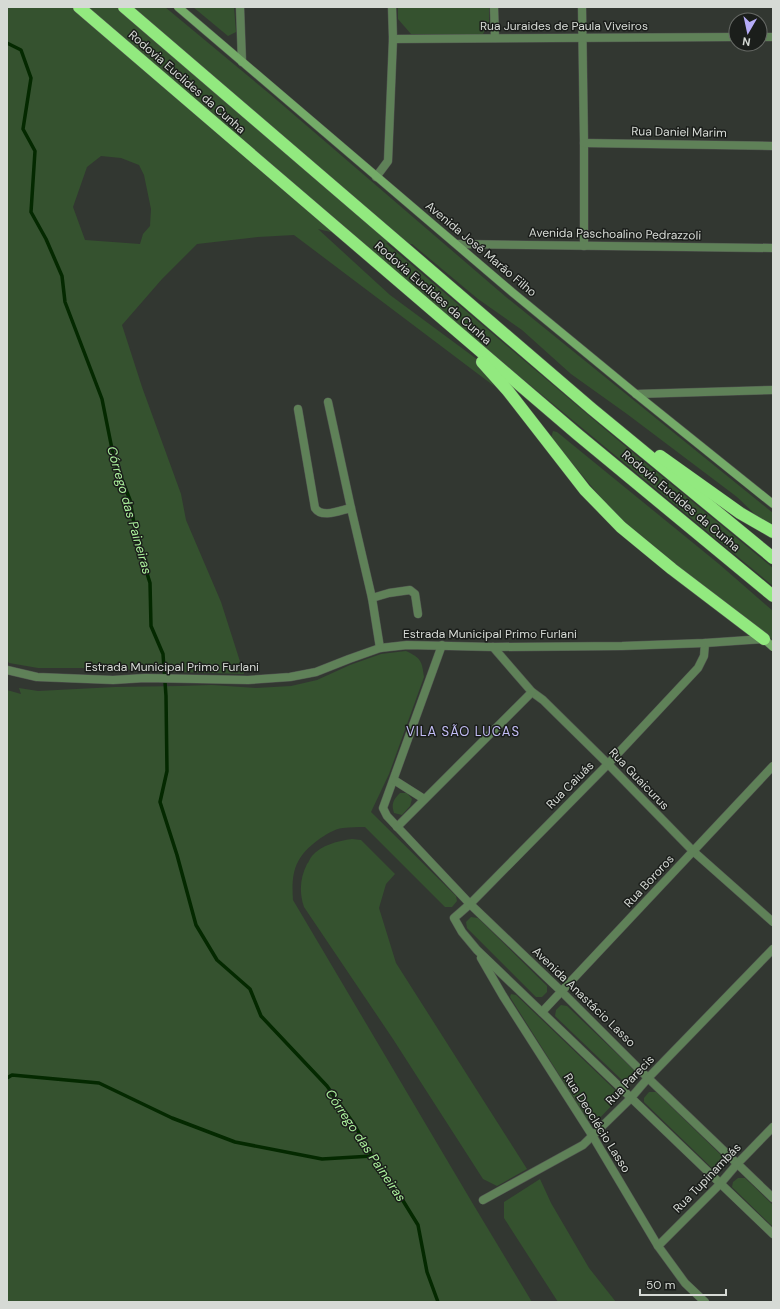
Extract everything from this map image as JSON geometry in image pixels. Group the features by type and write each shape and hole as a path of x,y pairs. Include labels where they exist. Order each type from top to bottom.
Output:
{"highway":[{"name":"Rodovia Euclides da Cunha","path":"79,7 577,434 773,596"},
{"name":"Rodovia Euclides da Cunha","path":"124,7 614,427 773,558"},
{"path":"457,332 508,391 585,490 621,527 672,569 768,643"},
{"path":"614,427 665,459 740,513 773,532"}],"main road":[{"name":"Avenida José Marão Filho","path":"178,7 376,177 458,244 512,292 773,504"}],"street":[{"path":"240,7 242,62"},
{"path":"376,177 388,161 393,39 392,7"},
{"path":"494,7 495,38"},
{"path":"582,7 584,246"},
{"name":"Rua Juraides de Paula Viveiros","path":"393,39 728,37"},
{"name":"Rua Daniel Marim","path":"584,143 773,146"},
{"name":"Avenida Paschoalino Pedrazzoli","path":"458,244 773,248"},
{"path":"636,394 773,390"},
{"path":"328,402 372,598 380,648"},
{"path":"298,409 315,508 317,512 322,514 351,508"},
{"path":"372,598 389,593 410,590 415,594 418,614"},
{"name":"Rua Caiuás","path":"477,950 462,932 454,918 470,904 608,764 698,668 704,656 705,643"},
{"name":"Estrada Municipal Primo Furlani","path":"7,670 37,677 113,680 145,678 248,680 290,677 316,672 380,648 407,645 493,647 768,643"},
{"path":"424,799 394,780 442,645"},
{"name":"Rua Guaicurus","path":"493,647 532,692 543,700 608,764 693,851 773,922"},
{"path":"397,827 532,692"},
{"name":"Rua Bororos","path":"542,1012 773,766"},
{"name":"Avenida Anastácio Lasso","path":"394,780 384,808 387,816 470,904 773,1198"},
{"name":"Rua Parecis","path":"483,1200 583,1145 630,1099 648,1078 773,949"},
{"path":"477,950 630,1099 773,1234"},
{"name":"Rua Deoclécio Lasso","path":"477,950 503,996 592,1135 658,1246 685,1283 705,1302"},
{"name":"Rua Tupinambás","path":"658,1246 720,1184 773,1127"}],"green space":[{"path":"7,7 165,7 271,95 506,297 773,513 773,527 766,525 737,497 627,414 571,374 522,330 478,299 412,244 386,243 613,436 773,568 773,586 460,327 356,238 318,229 390,295 478,360 494,386 294,235 258,237 197,244 162,279 122,325 142,387 181,494 186,520 221,602 244,674 147,671 113,668 38,668 9,663 7,660","holes":["101,156 121,158 139,165 144,175 151,209 150,226 143,234 140,244 85,240 73,207 87,167"]},
{"path":"193,7 234,7 236,32 228,36"},
{"path":"398,7 489,7 489,22 483,34 411,34 398,19"},
{"path":"553,431 557,432 719,564 773,611 773,640 623,524 551,438"},
{"path":"406,651 418,658 424,677 389,774 371,812 456,896 457,901 452,907 445,907 365,827 348,827 330,832 310,846 299,859 296,866 293,881 293,900 532,1302 7,1302 7,690 21,694 19,688 38,691 115,687 212,685 256,688 291,686 317,680 350,665 381,654"},
{"path":"400,793 407,793 412,799 410,806 402,815 394,813 393,807 394,800"},
{"path":"352,839 361,840 395,874 386,884 379,908 396,963 527,1169 497,1186 483,1179 393,1039 304,907 301,896 302,880 305,869 311,857 325,846"},
{"path":"471,917 478,918 547,986 547,992 542,997 536,997 467,928 466,922"},
{"path":"511,994 516,995 615,1090 614,1103 596,1122 587,1119 510,997"},
{"path":"561,1005 567,1006 635,1071 634,1078 631,1082 624,1082 555,1016 556,1010"},
{"path":"649,1092 656,1092 724,1158 724,1164 721,1168 714,1170 644,1102 644,1098"},
{"path":"738,1178 745,1178 773,1205 773,1227 732,1187 733,1182"},
{"path":"540,1179 551,1203 589,1268 616,1302 558,1302 504,1218 504,1202"}],"waterway":[{"name":"Córrego das Paineiras","path":"7,43 21,50 31,78 23,129 35,151 31,212 46,239 62,276 65,302 102,399 114,459 130,500 137,541 150,583 151,626 163,654 166,696 167,771 160,802 177,855 196,925 217,960 250,989 261,1016 327,1086 354,1124 372,1156 397,1191 418,1225 427,1272 438,1302"},
{"path":"7,1078 12,1075 99,1083 172,1118 235,1142 322,1159 372,1156"}],"district":[{"name":"VILA SÃO LUCAS","path":"463,731"}]}
